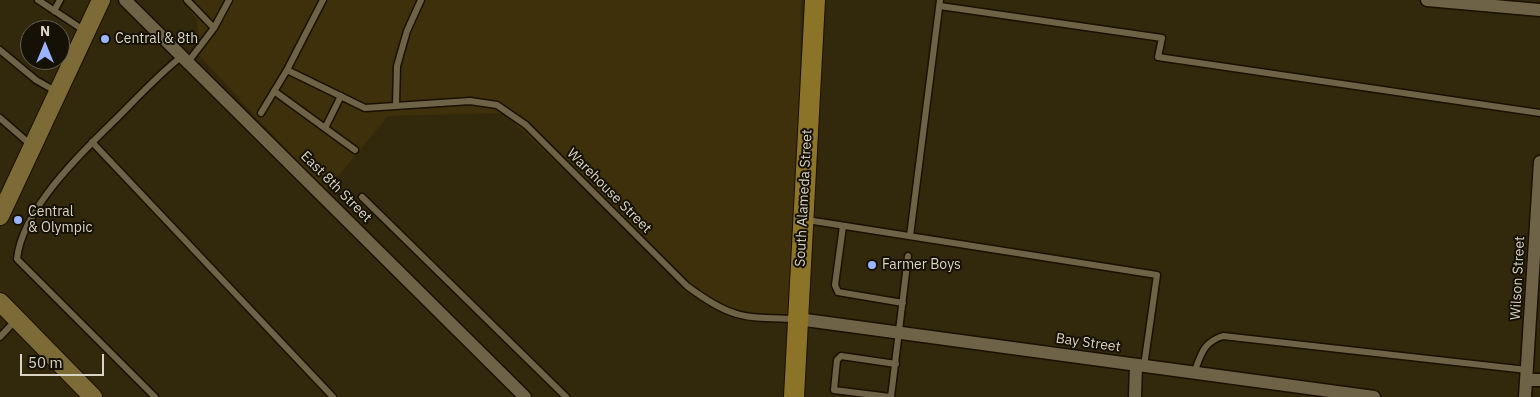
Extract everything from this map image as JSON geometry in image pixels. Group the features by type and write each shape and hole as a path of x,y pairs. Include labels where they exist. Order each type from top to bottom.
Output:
{"main road":[{"path":"0,216 7,193 33,146 101,0"},
{"name":"South Alameda Street","path":"794,397 815,0"},
{"path":"0,302 93,397"}],"street":[{"name":"East 8th Street","path":"125,0 525,397"},
{"path":"1427,0 1540,10"},
{"name":"Wilson Street","path":"1526,397 1532,377 1540,162"},
{"name":"Bay Street","path":"798,320 1194,373 1329,394 1374,397"},
{"path":"1135,397 1140,366"}],"lane":[{"path":"38,0 86,32"},
{"path":"54,11 60,0"},
{"path":"187,0 214,28"},
{"path":"155,397 17,259 18,247 41,203 69,166 92,142 184,60 214,28 229,0"},
{"path":"261,112 287,70 323,0"},
{"path":"396,105 397,66 407,30 421,0"},
{"path":"910,236 940,3 1162,38 1158,57 1540,113"},
{"path":"0,50 36,80 58,92"},
{"name":"Warehouse Street","path":"287,70 365,108 470,101 497,106 526,125 687,286 701,296 728,312 747,318 798,320"},
{"path":"274,91 355,150"},
{"path":"324,128 341,96"},
{"path":"0,118 33,146"},
{"path":"92,142 333,397"},
{"path":"362,197 566,397"},
{"path":"803,220 1157,275 1140,366"},
{"path":"842,226 835,286 838,292 903,303"},
{"path":"896,364 841,356 837,360 834,394 890,397 896,364 900,333 908,256"},
{"path":"0,337 18,319"},
{"path":"1194,373 1205,346 1212,339 1223,336 1532,377"}],"shaded area":[{"path":"182,0 801,0 800,220 791,315 748,314 718,303 689,282 615,209 578,183 503,113 388,116 325,192 198,54 197,20"}],"place":[{"name":"Central & 8th","path":"105,39"},
{"name":"Central & Olympic","path":"18,220"},
{"name":"Farmer Boys","path":"872,265"}]}
